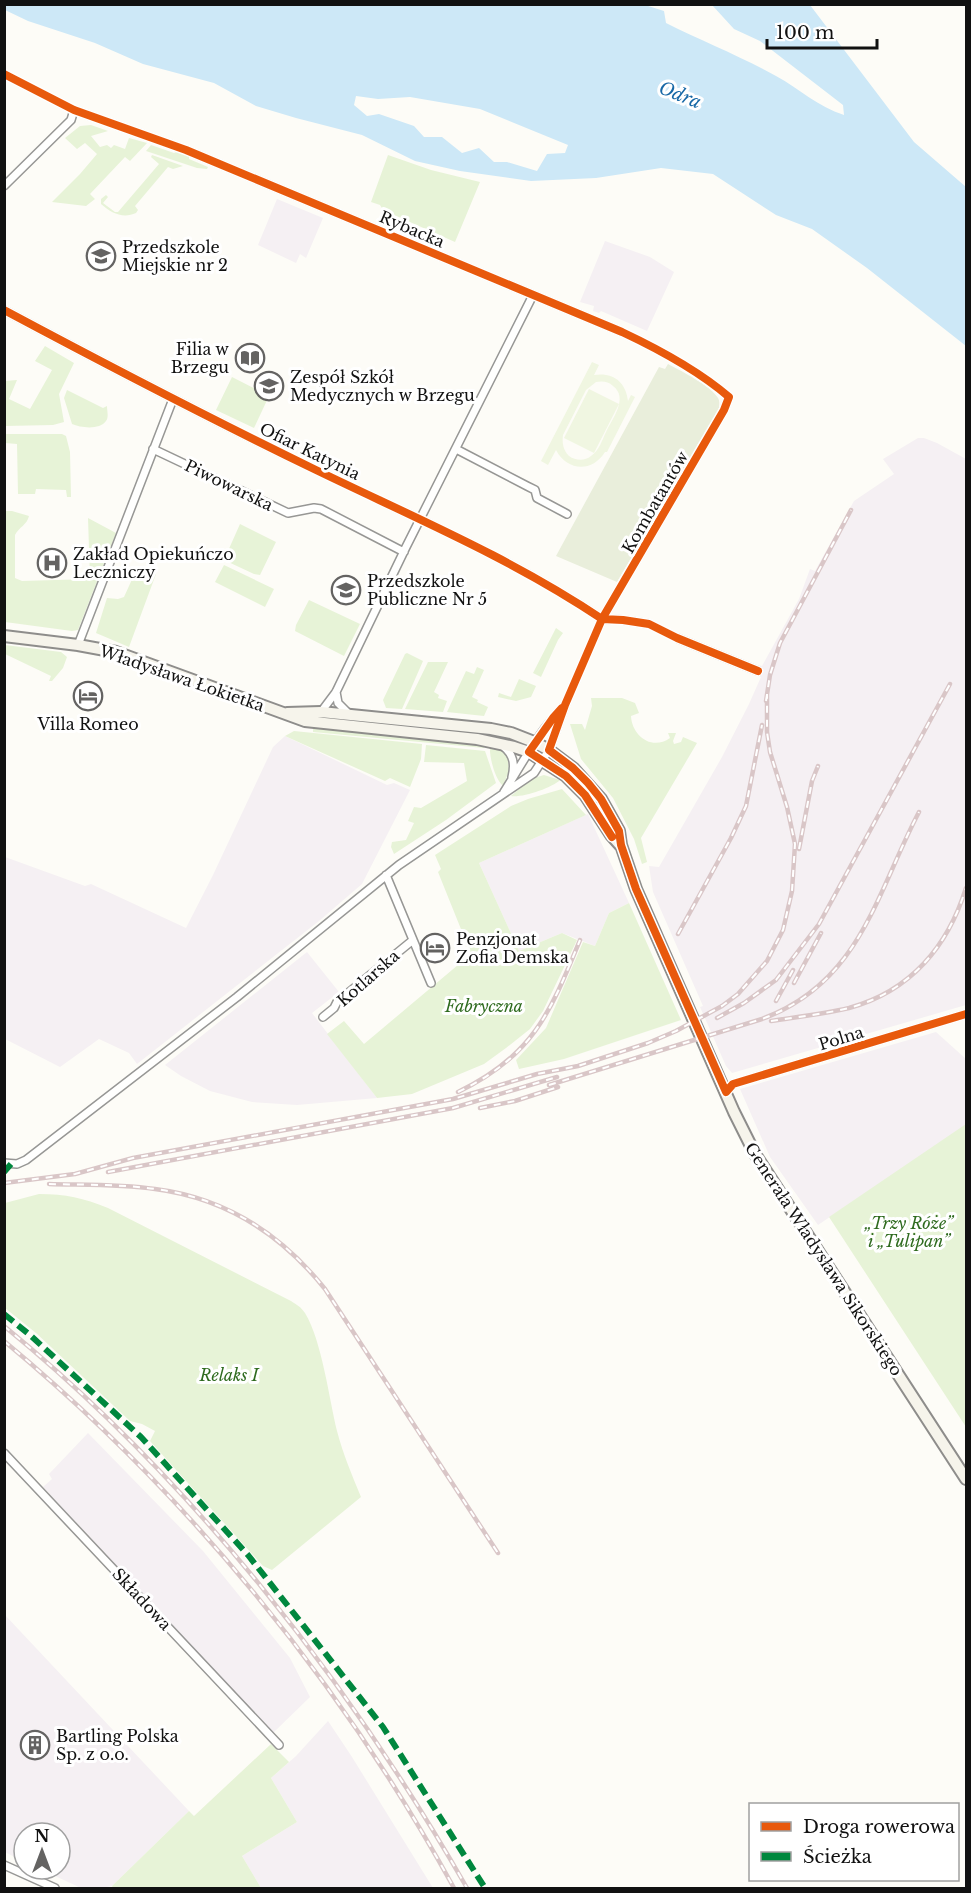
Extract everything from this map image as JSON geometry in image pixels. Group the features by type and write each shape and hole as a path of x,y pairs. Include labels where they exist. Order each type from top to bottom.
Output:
{"main road":[{"name":"Władysława Łokietka","path":"4,636 78,645 129,656 305,722 531,747"},
{"name":"Władysława Łokietka","path":"287,714 321,712 491,729 511,733 546,755"},
{"name":"Generała Władysława Sikorskiego","path":"546,755 573,768 601,799 619,831 617,842 636,889 747,1138 765,1171 966,1479"}],"street":[{"name":"Rybacka","path":"4,74 74,110 186,150 638,340 729,397"},
{"path":"4,186 71,120 74,110"},
{"path":"321,712 336,692 533,295"},
{"name":"Ofiar Katynia","path":"4,310 174,399 504,561 602,619"},
{"name":"Kombatantów","path":"565,705 602,619 724,410 729,397"},
{"path":"78,645 174,399"},
{"name":"Piwowarska","path":"153,449 288,513 321,509 404,552"},
{"path":"456,449 535,490 537,498 567,514"},
{"path":"602,619 649,624 758,671"},
{"path":"336,692 341,708 350,715"},
{"path":"504,792 531,747 552,718 565,705"},
{"path":"8,1164 26,1160 328,924 386,875 534,773 546,755 565,705"},
{"path":"497,742 508,750 513,758 514,768 510,783"},
{"path":"386,875 431,983"},
{"name":"Kotlarska","path":"323,1017 334,1008 337,1002 413,940"},
{"name":"Polna","path":"726,1092 734,1084 966,1014"},
{"name":"Składowa","path":"4,1453 279,1745"},
{"path":"4,1865 55,1888"}],"shaded area":[{"path":"277,199 323,218 306,258 300,254 296,263 258,245"},
{"path":"605,241 650,257 674,272 647,331 601,311 599,313 593,311 594,306 580,302"},
{"path":"918,438 937,443 966,459 966,1005 732,1073 726,1066 700,1007 703,1006 653,892 649,866 659,867 722,757 761,677 755,674 759,665 762,666 799,599 810,569 815,571 854,501 894,474 883,459"},
{"path":"285,736 387,785 394,783 410,790 362,884 319,921 137,1064 129,1053 99,1039 60,1067 5,1039 5,857 85,886 91,884 186,928 273,747"},
{"path":"588,814 629,903 609,913 595,946 562,933 519,951 479,863"},
{"path":"307,952 339,992 312,1013 377,1098 297,1105 252,1102 210,1091 165,1065"},
{"path":"936,1032 966,1059 966,1125 818,1225 770,1157 740,1089"},
{"path":"88,1433 203,1551 290,1658 310,1697 273,1733 43,1487 52,1479 49,1474"},
{"path":"5,1615 189,1811 112,1886 81,1888 66,1881 72,1881 72,1821 12,1821 12,1856 5,1852"},
{"path":"328,1721 433,1888 261,1888 242,1856 297,1822 271,1778 296,1756"}],"green space":[{"path":"91,125 108,131 91,136 100,147 107,145 111,148 114,145 125,149 129,138 147,143 130,161 125,157 90,194 95,199 86,206 52,202 97,154 85,143 77,149 65,138 80,126"},
{"path":"151,145 174,153 181,150 189,154 189,159 208,167 207,169 197,168 146,151"},
{"path":"152,155 183,166 173,169 168,167 135,206 138,210 136,213 117,214 101,204 101,199 106,195 108,197 103,203 118,212 159,164 151,157"},
{"path":"388,155 431,170 480,182 455,242 383,210 380,205 371,202"},
{"path":"45,346 74,363 59,394 64,422 53,425 5,426 5,381 17,380 9,399 30,409 52,370 35,361"},
{"path":"592,362 599,365 594,375 613,377 625,388 628,401 631,395 635,397 607,452 593,464 580,467 573,465 566,462 556,450 548,465 541,461","holes":["596,382 609,383 618,391 620,396 618,409 596,451 586,459 575,459 565,451 563,435 586,390"]},
{"path":"668,364 714,393 719,399 719,408 617,582 556,556 659,367 665,369"},
{"path":"232,377 269,396 254,428 216,410"},
{"path":"589,389 619,404 594,453 564,438"},
{"path":"67,390 103,408 107,406 106,421 95,427 72,424 64,398"},
{"path":"5,434 62,434 66,436 70,452 71,497 67,497 66,490 36,489 35,494 18,494 17,444 5,443"},
{"path":"5,511 29,516 27,522 15,535 15,578 22,581 90,579 88,518 116,533 78,630 5,622"},
{"path":"240,524 276,542 260,575 224,560"},
{"path":"224,565 274,589 265,607 215,582"},
{"path":"141,568 156,574 129,647 96,633 107,598 124,597 134,575 139,574"},
{"path":"309,600 360,624 344,656 295,631"},
{"path":"556,628 563,633 541,677 533,673"},
{"path":"5,645 61,652 67,657 63,668 52,681 49,681 51,676 5,654"},
{"path":"407,653 423,661 402,709 386,708 383,700"},
{"path":"428,662 448,662 434,692 439,695 438,698 447,701 443,712 405,709"},
{"path":"477,667 484,670 472,697 488,707 484,716 447,712 466,671 474,674"},
{"path":"519,679 536,686 531,697 516,701 498,697 499,693 511,697"},
{"path":"591,698 622,698 635,703 639,713 631,716 632,723 639,735 650,742 663,742 670,738 668,733 676,733 674,744 681,742 683,737 697,743 641,838 647,862 642,864 634,839 613,798 581,759 570,724 582,724 585,730 592,706"},
{"path":"313,727 486,744 484,748 313,732"},
{"path":"294,731 422,744 421,759 410,787 390,778 385,781 285,736"},
{"path":"426,745 485,751 496,783 446,820 394,854 391,847 392,842 406,840 414,823 408,821 414,807 421,808 467,781 464,763 424,762"},
{"path":"490,746 497,747 508,757 509,771 503,786 493,768"},
{"path":"544,775 560,780 537,792 511,796 531,779"},
{"name":"Fabryczna","path":"562,789 586,815 479,863 519,951 562,933 577,940 543,1011 530,1029 484,1064 412,1094 377,1098 327,1034 344,1021 364,1044 471,954 438,872 441,869 435,855 511,806"},
{"path":"629,903 681,1020 564,1059 519,1069 516,1060 546,1028 583,942 595,946 609,913"},
{"name":"„Trzy Róże” i „Tulipan”","path":"966,1124 966,1427 829,1217"},
{"name":"Relaks I","path":"39,1194 74,1197 108,1208 291,1301 305,1313 316,1339 339,1440 361,1497 272,1570 263,1566 150,1441 155,1431 130,1421 36,1333 5,1308 5,1203"},
{"path":"271,1744 289,1762 271,1778 297,1822 242,1856 261,1888 113,1888 112,1886 189,1811 194,1816"}],"water":[{"name":"Odra","path":"5,4 645,5 664,11 666,23 762,69 826,107 844,115 843,105 760,41 734,29 712,5 810,5 914,142 966,187 966,346 867,268 812,229 776,215 713,174 661,168 596,178 531,181 460,171 415,161 362,135 256,106 214,83 143,64 95,43 28,21 5,10","holes":["356,96 378,99 410,97 480,109 568,145 565,153 547,154 537,171 507,162 494,162 479,148 462,153 442,137 424,137 414,126 379,114 367,116 354,105"]}],"railway":[{"path":"766,701 770,675 780,643 851,510"},
{"path":"717,1018 744,1003 776,980 819,924 950,684"},
{"path":"4,1183 75,1174 133,1158 453,1099 537,1074 578,1066 648,1043 722,1006 738,994 767,961 783,930 792,891 795,844 787,807 770,752 767,732 767,694"},
{"path":"678,934 746,806 762,725"},
{"path":"799,849 812,781 818,766"},
{"path":"549,1085 762,1019 795,1003 822,983 861,933 919,812"},
{"path":"771,1021 849,1008 871,1000 909,978 924,963 949,929 966,888"},
{"path":"794,983 821,933"},
{"path":"458,1092 484,1078 504,1063 536,1030 559,989 580,940"},
{"path":"776,1001 793,970"},
{"path":"108,1172 453,1108 557,1077"},
{"path":"480,1108 515,1101 558,1087"},
{"path":"49,1184 129,1186 181,1194 228,1210 250,1222 290,1251 325,1289 498,1553"},
{"path":"4,1326 73,1386 138,1449 201,1516 261,1586 318,1659 371,1734 421,1810 467,1888"},
{"path":"4,1341 71,1399 135,1461 197,1526 255,1594 310,1664 362,1737 410,1812 454,1888"}],"marked path":[{"path":"4,1172 11,1164"},
{"path":"4,1314 141,1437 248,1555 383,1727 485,1888"}],"cycle path":[{"path":"4,74 74,110 186,150 622,332 677,361 729,397 724,410 602,619 565,705 549,750 588,783 601,799 619,831 621,845 636,889 726,1092 733,1084 966,1014"},
{"path":"4,310 237,431 498,558 602,619"},
{"path":"602,619 649,624 758,671"},
{"path":"562,708 529,752 566,776 585,795 612,837"}],"place":[{"name":"Przedszkole Miejskie nr 2","path":"101,256"},
{"name":"Filia w Brzegu","path":"250,358"},
{"name":"Zespół Szkół Medycznych w Brzegu","path":"269,386"},
{"name":"Zakład Opiekuńczo Leczniczy","path":"52,563"},
{"name":"Przedszkole Publiczne Nr 5","path":"346,590"},
{"name":"Villa Romeo","path":"88,696"},
{"name":"Penzjonat Zofia Demska","path":"435,948"},
{"name":"Bartling Polska Sp. z o.o.","path":"35,1745"}]}
